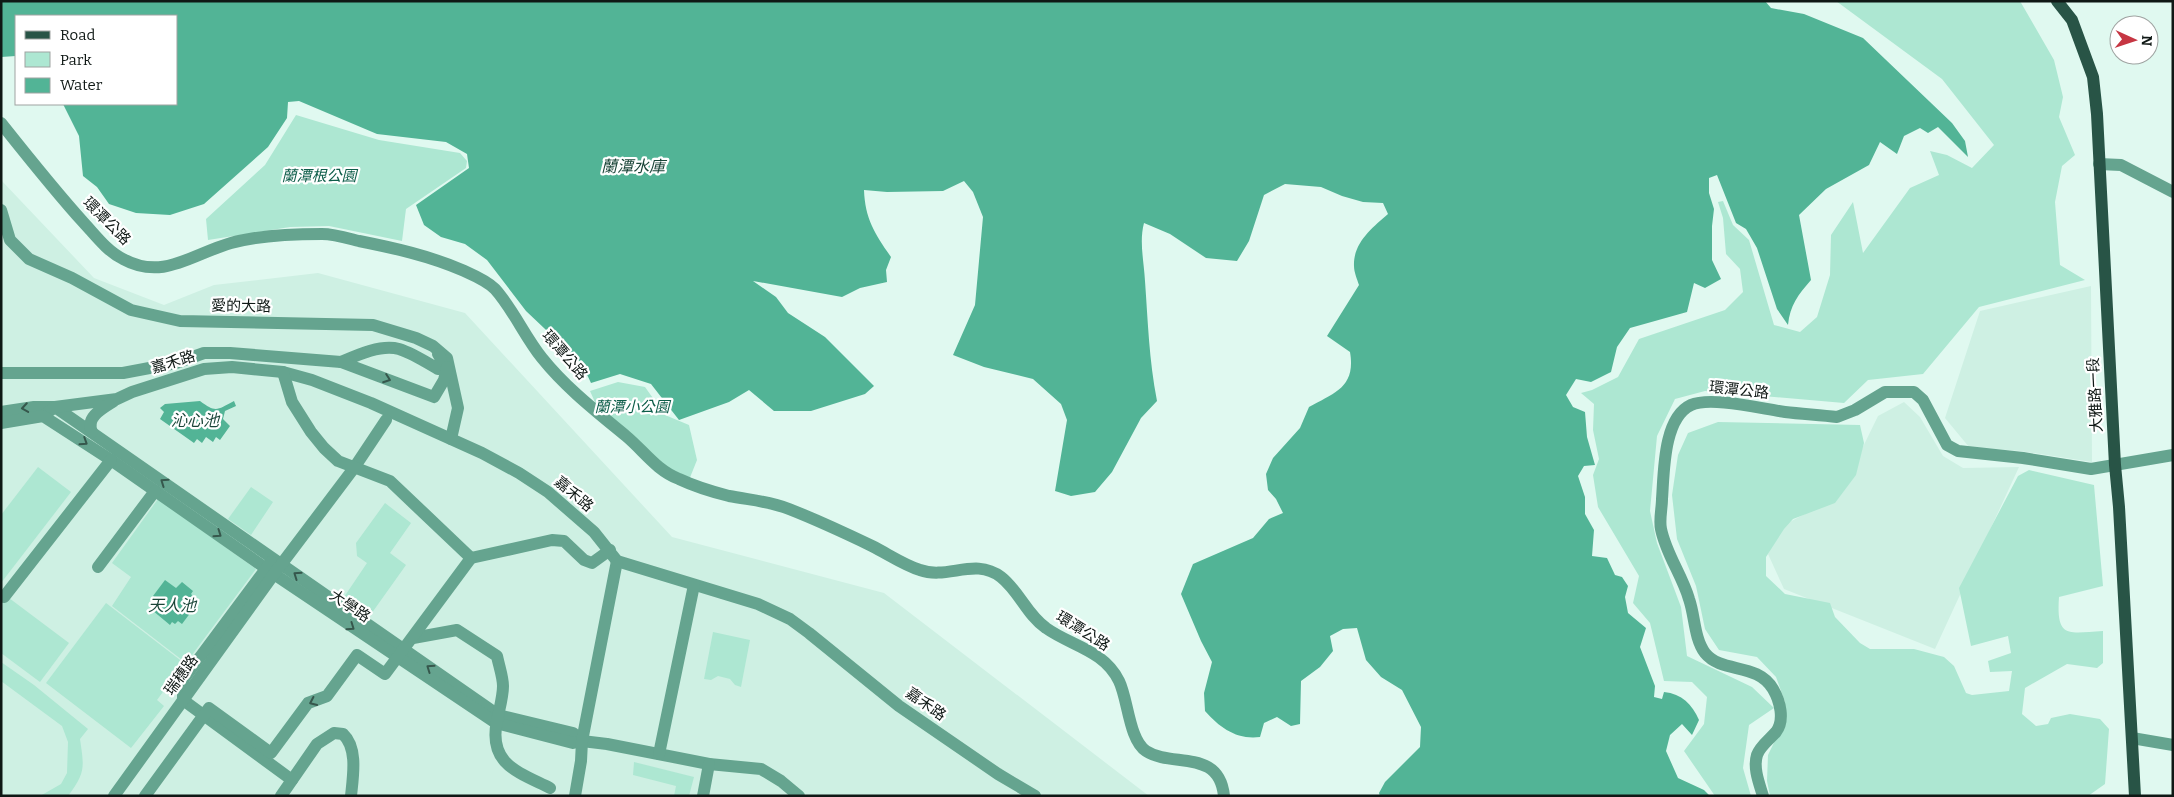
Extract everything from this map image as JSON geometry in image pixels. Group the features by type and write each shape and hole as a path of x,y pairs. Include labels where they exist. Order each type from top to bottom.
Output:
{"main road":[{"name":"大雅路一段","path":"2057,1 2072,20 2093,77 2097,114 2115,465 2135,796"}],"street":[{"name":"環潭公路","path":"1,123 46,179 103,244 119,258 135,265 151,269 170,266 233,242 327,234 401,249 458,268 482,279 495,289 544,361 600,416 628,437 658,468 677,479 727,496 771,502 787,508 858,539 920,570 936,574 968,567 983,568 997,574 1010,584 1046,628 1088,650 1111,669 1119,681 1139,744 1148,752 1204,765 1216,773 1223,783 1224,796"},
{"path":"2099,164 2121,165 2173,192"},
{"name":"愛的大路","path":"1,210 10,240 29,259 72,278 131,310 180,321 373,325 416,338 434,346 447,358"},
{"path":"341,362 357,355 387,348 398,349 438,369 441,359 434,346"},
{"path":"1,373 123,373 176,363 204,353 230,353 341,362 434,397 444,380 447,370 447,358"},
{"path":"447,358 458,408 451,439"},
{"name":"嘉禾路","path":"43,416 56,407 117,399 132,392 204,369 232,367 283,372 312,380 371,403 451,439 519,473 548,492 594,532 613,556 694,585 758,604 790,620 809,633 887,697 998,774 1034,796"},
{"path":"283,372 292,402 311,432 338,461 390,481 471,558"},
{"name":"環潭公路","path":"1763,796 1756,767 1757,754 1777,731 1781,714 1778,702 1773,689 1764,677 1752,671 1712,660 1706,654 1700,644 1687,590 1665,542 1660,526 1666,452 1680,414 1689,406 1710,402 1837,417 1855,410 1885,392 1914,392 1923,400 1947,446 1958,451 2023,458 2091,469 2115,465"},
{"path":"92,432 90,423 93,417 117,399"},
{"path":"1,412 34,407 56,407 274,567"},
{"path":"1,422 43,416"},
{"name":"大學路","path":"43,416 274,567 497,719"},
{"name":"瑞穗路","path":"114,796 183,700 274,567 354,468 386,420"},
{"path":"2115,465 2173,455"},
{"path":"4,597 111,460"},
{"path":"98,567 155,491"},
{"path":"148,795 210,708 271,753 308,703 328,696 357,655 385,674 471,558 552,540 564,541 584,560 592,563 613,556 582,741 575,796"},
{"path":"659,754 694,585"},
{"path":"413,638 457,630 497,656 503,687 497,719 497,752 507,765 518,773 550,788"},
{"path":"183,700 292,780"},
{"path":"497,719 572,743 582,741 709,764 762,769 781,781 799,796"},
{"path":"281,796 317,744 334,733 343,734 351,745 353,772 351,796"},
{"path":"2132,738 2173,745"},
{"path":"703,796 709,764"}],"shaded area":[{"path":"1,180 94,278 164,305 214,285 318,273 465,313 672,537 884,593 1149,796 1,796"},
{"path":"2091,286 2092,462 2020,451 1969,447 1945,418 1980,311"},
{"path":"1904,402 1920,417 1943,456 1963,468 2019,467 1935,649 1784,589 1768,554 1782,526 1839,496 1878,416"}],"green space":[{"path":"1836,1 2020,1 2054,60 2063,97 2059,117 2075,155 2062,166 2055,202 2060,265 2085,280 1979,307 1923,374 1868,380 1844,403 1705,391 1675,399 1657,436 1650,511 1657,543 1681,607 1687,656 1752,687 1774,708 1749,725 1743,768 1751,796 1715,796 1684,751 1704,724 1707,697 1692,682 1664,681 1650,623 1633,603 1639,576 1598,507 1593,475 1599,459 1593,430 1594,404 1581,393 1592,390 1618,377 1639,339 1725,310 1743,292 1740,269 1726,254 1723,218 1718,202 1723,201 1733,225 1749,240 1774,325 1800,332 1817,317 1830,275 1831,235 1853,202 1863,253 1910,188 1939,175 1930,151 1947,155 1972,168 1994,145 1942,79"},
{"name":"蘭潭根公園","path":"296,115 379,140 460,153 467,161 466,168 406,209 402,241 329,226 290,227 208,240 206,219 265,165"},
{"name":"蘭潭小公園","path":"618,382 645,387 665,415 689,425 697,460 689,480 662,465 598,409 590,391"},
{"path":"1718,422 1860,425 1864,443 1856,475 1835,503 1793,519 1784,529 1766,557 1766,576 1785,594 1830,603 1835,617 1860,643 1870,649 1914,649 1944,657 1954,666 1966,693 1972,695 2009,691 2012,671 1990,672 1988,661 2011,653 2008,636 1971,646 1959,588 2018,476 2029,470 2094,485 2103,586 2059,597 2059,611 2062,627 2067,630 2073,632 2103,631 2103,663 2097,668 2067,664 2025,688 2022,714 2036,726 2048,724 2051,718 2070,714 2100,719 2109,729 2105,784 2088,796 1770,796 1767,781 1768,755 1785,720 1785,702 1776,677 1757,657 1719,650 1705,629 1696,586 1677,539 1672,495 1678,455 1688,433"},
{"path":"38,467 71,492 1,583 1,515"},
{"path":"251,487 273,502 251,535 228,519"},
{"path":"158,499 256,569 186,663 112,606 131,577 112,563"},
{"path":"385,503 411,523 390,553 406,565 364,624 338,606 367,563 357,556 356,543"},
{"path":"1,592 69,643 40,682 1,653"},
{"path":"106,603 184,663 157,700 164,706 131,748 46,683"},
{"path":"713,632 750,640 741,687 735,685 730,679 718,676 711,680 704,679"},
{"path":"1,662 34,685 88,729 80,739 83,763 81,775 68,796 40,796 61,784 67,773 68,742 62,726 1,681"},
{"path":"634,762 694,777 689,796 674,796 676,786 633,775"}],"water":[{"name":"蘭潭水庫","path":"1,1 1765,1 1771,8 1804,14 1863,38 1952,123 1965,141 1968,157 1938,127 1928,133 1920,128 1904,136 1897,154 1880,142 1869,165 1826,189 1799,215 1811,280 1795,301 1788,325 1777,309 1757,248 1746,229 1736,223 1717,175 1709,178 1709,193 1714,209 1712,260 1721,279 1705,288 1694,283 1687,312 1630,328 1617,347 1611,372 1591,382 1576,379 1566,395 1573,407 1585,412 1587,437 1595,465 1584,466 1578,476 1585,497 1585,514 1594,530 1592,556 1607,558 1615,575 1622,577 1628,586 1625,597 1628,613 1646,628 1640,647 1655,686 1654,697 1662,699 1664,692 1676,695 1690,705 1699,720 1692,735 1682,724 1670,735 1666,751 1678,778 1704,790 1710,796 1380,796 1379,793 1385,782 1420,747 1421,727 1402,690 1381,677 1366,660 1357,628 1343,629 1330,636 1333,651 1320,667 1301,681 1300,724 1291,726 1277,717 1264,723 1260,737 1244,737 1236,735 1217,723 1205,711 1204,693 1212,662 1181,594 1193,564 1253,538 1269,519 1283,513 1276,499 1268,490 1266,474 1273,458 1300,428 1309,407 1335,393 1347,381 1351,364 1350,352 1327,336 1359,285 1354,268 1357,250 1365,237 1388,214 1383,203 1363,202 1321,187 1285,184 1264,195 1249,241 1237,261 1206,258 1170,234 1144,223 1142,252 1150,356 1157,401 1141,418 1112,472 1095,492 1071,496 1055,491 1067,420 1061,404 1033,379 984,367 953,355 975,305 983,217 973,192 964,181 943,191 887,192 864,190 866,209 872,226 891,257 886,270 887,282 860,288 842,297 753,281 776,297 788,313 825,337 874,386 865,394 811,411 774,411 749,390 729,402 679,420 651,384 620,374 591,383 582,364 526,311 487,260 465,244 441,237 424,225 416,205 469,168 467,154 446,142 377,134 299,101 288,102 287,118 268,147 204,204 170,215 136,213 109,204 97,187 83,176 79,136 64,105 178,105 178,15 15,15 15,56 1,57"},
{"name":"沁心池","path":"200,401 213,409 217,409 234,401 236,406 225,411 223,419 230,426 220,440 216,437 213,442 206,437 202,443 197,439 194,443 160,419 164,412 160,408 165,404"},
{"name":"天人池","path":"165,580 176,588 182,582 193,591 191,599 197,604 182,624 178,621 175,624 172,622 170,625 152,610 154,607 152,604 156,598 153,596"}]}
